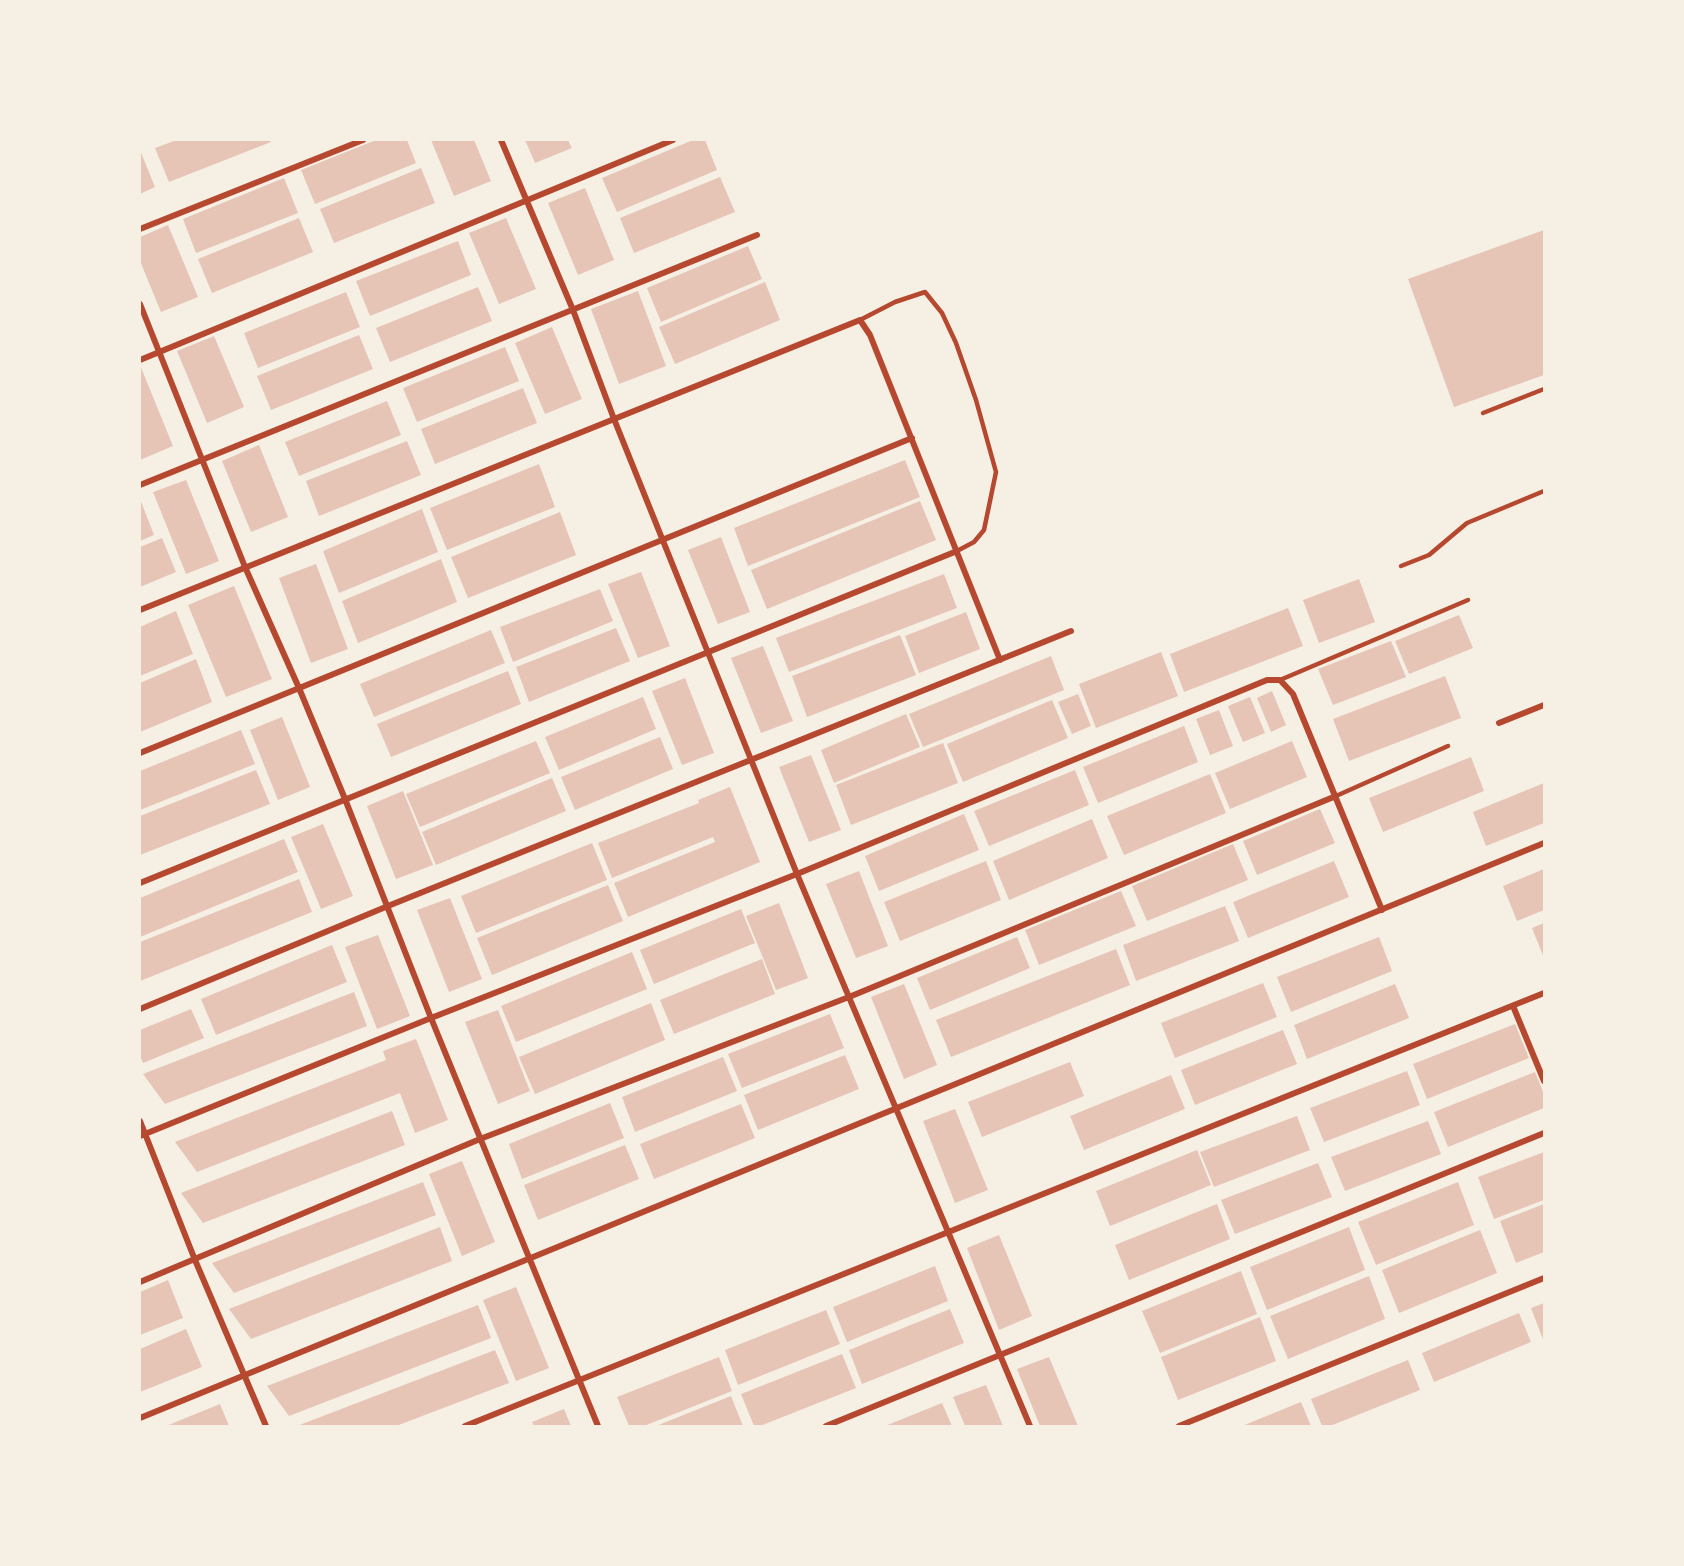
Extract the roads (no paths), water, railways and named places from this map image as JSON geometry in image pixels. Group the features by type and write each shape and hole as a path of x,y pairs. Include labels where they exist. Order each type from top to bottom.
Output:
{"street":[{"path":"140,229 363,140"},
{"path":"501,140 573,310 614,419 796,874 1030,1426"},
{"path":"140,360 673,140"},
{"path":"140,485 757,236"},
{"path":"140,304 245,567 345,799 431,1018 598,1426"},
{"path":"140,610 860,320 870,335 1000,660"},
{"path":"140,753 912,438"},
{"path":"140,883 957,551"},
{"path":"140,1009 388,906 1071,631"},
{"path":"142,1135 796,874 1267,680 1280,680 1293,694 1382,910"},
{"path":"1500,723 1545,705"},
{"path":"140,1282 480,1139 849,997 1336,796"},
{"path":"140,1418 1545,843"},
{"path":"465,1426 1545,993"},
{"path":"1513,1006 1545,1081"},
{"path":"140,1121 142,1135 266,1426"},
{"path":"826,1426 1545,1133"},
{"path":"1179,1426 1545,1278"}],"lane":[{"path":"860,320 895,302 925,292 942,313 956,343 976,400 996,472 984,530 974,542 957,551"},
{"path":"1483,413 1545,389"},
{"path":"1401,566 1429,555 1467,524 1545,491"},
{"path":"1280,680 1468,600"},
{"path":"1336,796 1448,746"}]}
